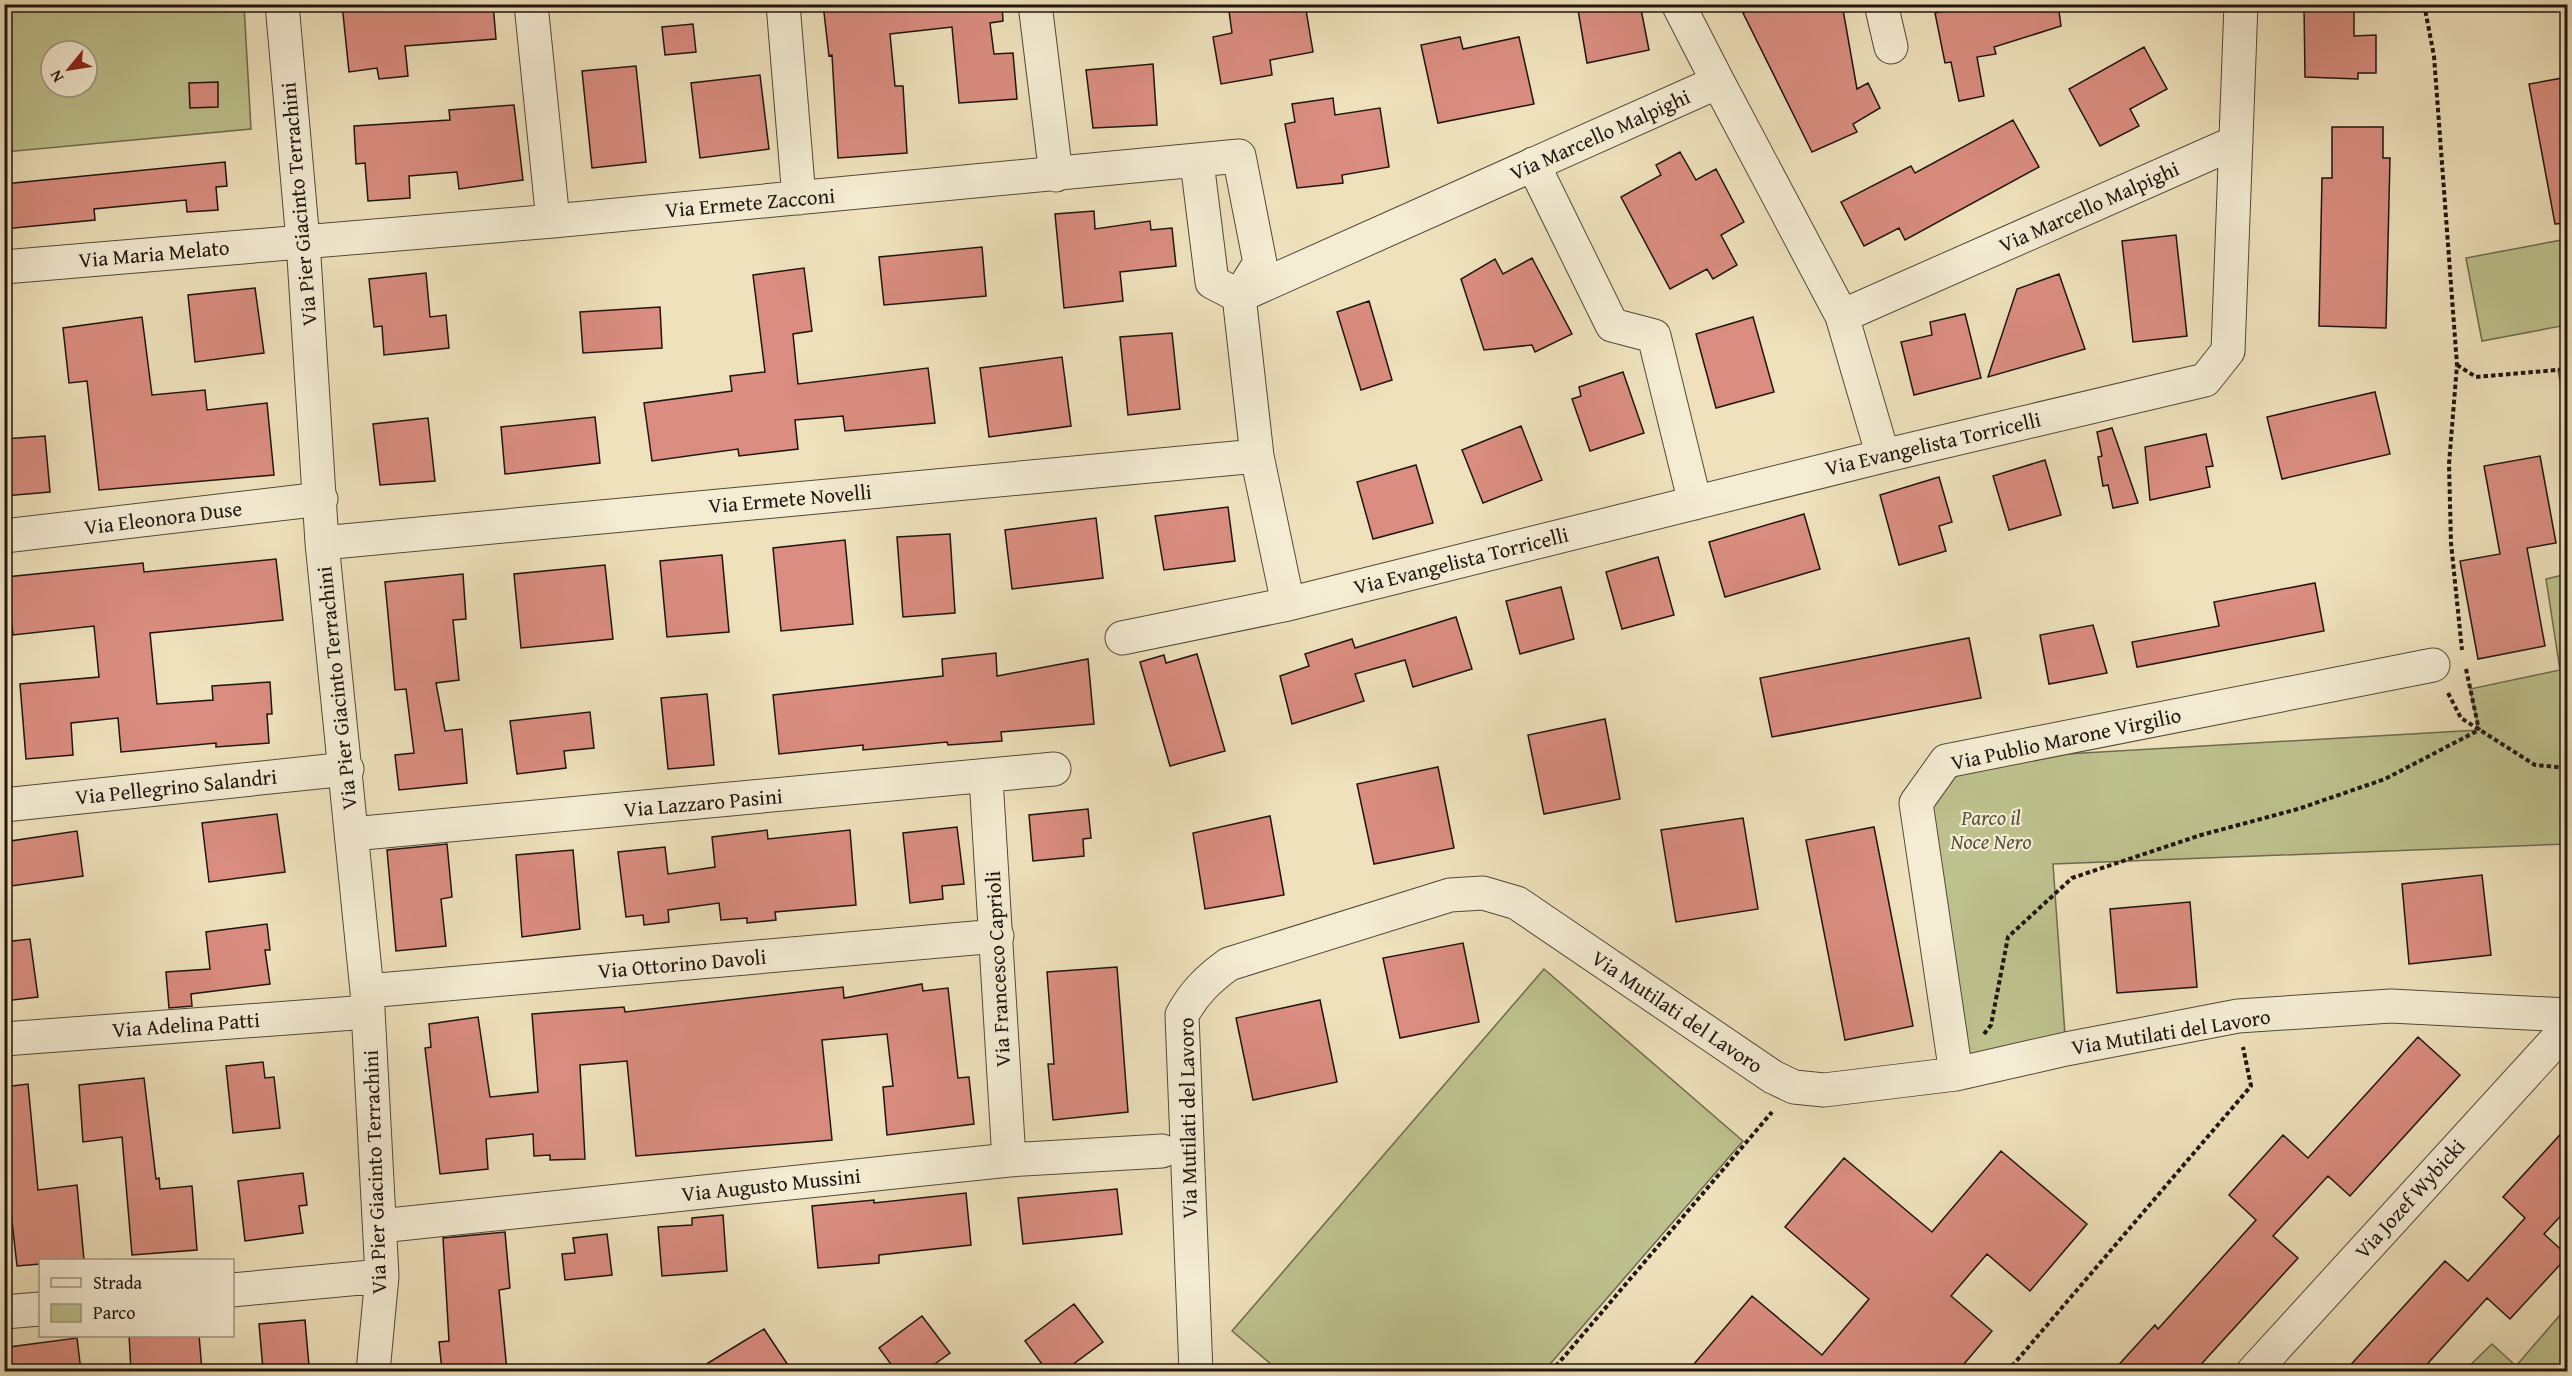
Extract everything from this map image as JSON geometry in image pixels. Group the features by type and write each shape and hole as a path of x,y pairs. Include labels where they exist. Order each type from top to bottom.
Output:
{"street":[{"name":"Via Pier Giacinto Terrachini","path":"282,4 303,241 322,543 347,769 368,1002 382,1276 373,1371"},
{"path":"531,4 553,221"},
{"path":"783,4 799,198"},
{"path":"1035,4 1056,175"},
{"path":"1678,4 1842,316 1883,456"},
{"path":"1881,4 1891,47"},
{"name":"Via Evangelista Torricelli","path":"1122,638 1288,604 1883,456 2205,380 2228,351 2241,4"},
{"name":"Via Marcello Malpighi","path":"1239,296 1718,82"},
{"name":"Via Marcello Malpighi","path":"1842,316 2236,142"},
{"name":"Via Ermete Zacconi","path":"303,241 553,221 1197,162 1239,156 1260,263 1239,296"},
{"path":"1197,162 1212,282 1239,296 1257,456 1288,604"},
{"path":"1533,164 1612,325 1654,336 1695,503"},
{"name":"Via Maria Melato","path":"4,267 303,241"},
{"name":"Via Ermete Novelli","path":"322,543 1257,456"},
{"name":"Via Eleonora Duse","path":"4,536 321,499"},
{"name":"Via Publio Marone Virgilio","path":"1956,1074 1916,803 1946,761 2433,665"},
{"name":"Via Pellegrino Salandri","path":"4,805 347,769"},
{"name":"Via Lazzaro Pasini","path":"352,834 986,778 1054,769"},
{"name":"Via Francesco Caprioli","path":"986,778 1009,1160"},
{"name":"Via Mutilati del Lavoro","path":"1196,1371 1182,1016 1193,995 1229,964 1450,895 1484,893 1517,903 1773,1077 1794,1087 1824,1090 1956,1074 2067,1049 2238,1016 2391,1006 2568,1015"},
{"name":"Via Ottorino Davoli","path":"368,1002 997,936"},
{"name":"Via Adelina Patti","path":"4,1039 368,1002"},
{"name":"Via Jozef Wybicki","path":"2253,1371 2568,1027"},
{"name":"Via Augusto Mussini","path":"380,1226 1009,1160 1162,1151"},
{"path":"234,1290 382,1276"},
{"path":"4,1312 39,1309"}],"path":[{"path":"2424,4 2434,56 2457,365 2449,464 2451,543 2460,637 2479,730"},
{"path":"2457,365 2476,377 2568,369"},
{"path":"2433,665 2461,718 2535,765 2568,768"},
{"path":"1956,1074 1991,1025 2008,937 2072,878 2201,835 2298,809 2385,779 2479,730"},
{"path":"2007,1371 2251,1086 2238,1016"},
{"path":"1551,1371 1794,1087"},
{"path":"2518,1371 2538,1371"}],"green space":[{"path":"5,5 244,5 251,129 5,152"},
{"path":"2567,239 2567,325 2482,341 2466,258"},
{"path":"2568,369 2567,422 2558,370"},
{"name":"Parco il Noce Nero","path":"2567,574 2567,844 2053,864 2066,1049 1956,1074 1916,803 1946,761 2479,730 2470,689 2560,670 2546,579"},
{"path":"1544,969 1743,1141 1544,1371 1279,1371 1232,1331"},
{"path":"2567,1307 2567,1371 2464,1371 2492,1344 2516,1366"}],"water":[{"path":"51,4 112,5 52,10"}],"building":[{"path":"342,4 493,4 496,39 405,46 408,76 379,79 377,68 349,72"},
{"path":"823,4 1002,4 1003,21 990,23 994,54 1013,53 1017,99 959,103 952,27 890,34 895,86 903,86 907,153 838,158 832,55 829,56"},
{"path":"1228,4 1305,4 1313,52 1270,60 1272,75 1221,84 1213,37 1232,33"},
{"path":"1577,4 1640,4 1649,50 1587,63"},
{"path":"1759,4 1842,4 1857,89 1868,83 1880,108 1853,124 1857,132 1812,152 1743,13"},
{"path":"1978,4 2058,4 2061,26 1994,47 1996,54 1977,57 1984,96 1959,101 1951,62 1945,63 1935,13"},
{"path":"2304,7 2354,7 2354,36 2376,35 2376,73 2358,73 2358,79 2305,77"},
{"path":"693,24 696,52 665,55 662,27"},
{"path":"1460,37 1463,49 1519,37 1534,104 1438,123 1421,45"},
{"path":"2144,47 2167,89 2130,109 2139,126 2100,146 2069,89"},
{"path":"1153,64 1157,125 1093,128 1086,70"},
{"path":"636,66 646,162 592,168 582,71"},
{"path":"760,75 769,149 700,158 691,83"},
{"path":"2568,77 2568,223 2555,224 2529,84"},
{"path":"218,82 218,107 190,108 189,83"},
{"path":"1333,98 1335,115 1380,108 1389,167 1342,175 1343,183 1297,188 1285,124 1295,122 1292,104"},
{"path":"514,105 523,180 459,189 457,172 409,176 410,198 368,201 365,163 356,164 354,126 450,120 449,110"},
{"path":"2013,120 2039,167 1905,240 1899,228 1864,246 1841,202 1911,166 1915,173"},
{"path":"2332,127 2383,127 2383,158 2390,158 2386,328 2319,326 2322,178 2332,178"},
{"path":"1680,152 1696,180 1716,169 1744,222 1721,235 1737,265 1713,279 1707,269 1670,289 1621,197 1661,175 1656,165"},
{"path":"225,162 227,186 216,187 218,210 187,212 186,200 94,209 95,220 4,229 4,184"},
{"path":"1094,211 1095,229 1150,221 1151,230 1172,228 1176,266 1120,272 1123,301 1064,308 1055,214"},
{"path":"2176,235 2187,336 2133,342 2122,241"},
{"path":"982,247 986,296 884,305 879,257"},
{"path":"1532,258 1572,334 1535,352 1532,345 1484,350 1461,279 1495,259 1503,274"},
{"path":"804,268 812,331 793,334 798,384 928,368 935,423 845,431 843,416 795,420 798,449 739,456 738,449 652,461 644,403 732,391 730,376 765,372 753,275"},
{"path":"426,273 430,317 446,315 449,348 384,355 382,326 374,327 369,279"},
{"path":"2059,274 2085,349 1988,377 2017,289"},
{"path":"255,288 264,353 195,362 188,295"},
{"path":"1369,301 1392,380 1361,390 1337,312"},
{"path":"660,307 662,348 583,353 580,312"},
{"path":"1965,314 1981,378 1914,395 1901,342 1932,335 1930,322"},
{"path":"142,317 152,395 205,390 207,410 267,403 274,475 99,490 87,381 69,383 63,328"},
{"path":"1753,317 1774,392 1716,408 1696,334"},
{"path":"1172,333 1180,409 1128,415 1120,337"},
{"path":"1062,357 1071,426 989,437 980,368"},
{"path":"1623,372 1644,433 1590,451 1572,399 1581,396 1579,387"},
{"path":"2375,392 2390,454 2282,479 2267,417"},
{"path":"595,417 600,463 505,474 501,427"},
{"path":"428,418 435,481 380,485 373,424"},
{"path":"1521,426 1542,480 1483,503 1462,450"},
{"path":"2112,428 2138,503 2113,508 2108,485 2103,486 2098,457 2102,456 2097,432"},
{"path":"2206,434 2213,466 2206,467 2210,487 2150,500 2145,447"},
{"path":"45,436 50,492 4,496 4,439"},
{"path":"2540,456 2556,543 2527,548 2545,646 2478,659 2460,561 2500,554 2484,466"},
{"path":"2045,460 2061,515 2009,530 1993,476"},
{"path":"1416,465 1433,523 1373,539 1357,482"},
{"path":"1939,477 1952,522 1939,526 1946,551 1899,565 1880,495"},
{"path":"1228,507 1235,561 1164,570 1155,516"},
{"path":"1804,514 1820,569 1725,597 1709,542"},
{"path":"1096,518 1103,578 1012,589 1005,530"},
{"path":"950,534 955,613 903,617 897,537"},
{"path":"845,540 853,624 781,631 773,548"},
{"path":"722,555 729,632 667,637 660,561"},
{"path":"1658,557 1674,615 1622,629 1606,572"},
{"path":"276,559 283,620 150,633 157,704 213,700 212,686 270,682 272,714 267,714 269,743 216,747 216,743 121,752 118,718 71,723 73,755 26,759 20,684 99,677 94,626 13,635 6,577 143,563 144,572"},
{"path":"605,565 613,639 521,648 514,574"},
{"path":"463,574 466,619 453,620 459,680 436,683 445,731 462,729 467,783 399,790 395,755 414,753 406,689 395,690 385,582"},
{"path":"2315,583 2324,631 2137,667 2132,642 2219,626 2214,602"},
{"path":"1561,587 1574,639 1520,654 1506,601"},
{"path":"1456,617 1472,669 1413,687 1405,660 1355,674 1364,701 1292,724 1280,676 1309,666 1305,654 1352,639 1355,648"},
{"path":"2093,625 2107,673 2049,684 2040,635"},
{"path":"1969,638 1981,698 1772,737 1760,678"},
{"path":"996,653 997,676 1088,659 1094,724 1001,732 1002,741 948,745 947,742 863,750 863,745 779,754 773,695 943,676 942,659"},
{"path":"1197,654 1225,751 1170,766 1140,662 1164,655 1166,663"},
{"path":"707,694 714,765 668,769 661,698"},
{"path":"590,712 594,748 564,751 566,768 517,774 510,721"},
{"path":"1605,719 1620,799 1544,814 1528,735"},
{"path":"1438,767 1454,848 1374,864 1357,784"},
{"path":"1088,809 1091,838 1083,839 1084,856 1033,861 1029,815"},
{"path":"277,814 285,872 209,882 202,823"},
{"path":"1270,816 1284,895 1205,909 1193,833"},
{"path":"1743,818 1758,909 1676,922 1661,830"},
{"path":"957,827 964,884 942,886 943,899 910,903 903,833"},
{"path":"1874,827 1913,1026 1845,1040 1806,840"},
{"path":"767,830 768,839 850,830 856,905 775,912 776,920 747,923 747,918 721,920 719,903 668,910 669,922 644,925 643,915 626,917 618,852 665,847 668,874 715,867 712,837"},
{"path":"77,831 83,876 4,887 4,842"},
{"path":"447,844 452,897 441,899 446,946 396,951 387,850"},
{"path":"573,850 580,929 522,937 516,855"},
{"path":"2482,875 2491,955 2409,964 2402,884"},
{"path":"2190,902 2197,987 2117,993 2110,909"},
{"path":"267,924 270,950 265,950 270,984 191,994 192,1006 169,1008 166,972 210,969 206,932"},
{"path":"30,939 38,997 4,1001 4,942"},
{"path":"1463,943 1479,1022 1400,1038 1383,958"},
{"path":"1117,967 1128,1112 1053,1120 1048,1064 1054,1064 1047,972"},
{"path":"922,984 923,991 948,988 958,1078 969,1077 974,1124 887,1135 883,1087 893,1086 887,1034 822,1040 832,1140 636,1156 627,1061 580,1065 585,1159 550,1160 550,1155 534,1156 533,1134 486,1139 488,1169 440,1174 425,1048 431,1047 429,1024 478,1017 490,1097 538,1092 532,1014 624,1007 625,1012 843,987 844,998"},
{"path":"1320,1000 1337,1082 1253,1100 1236,1018"},
{"path":"2418,1037 2460,1075 2350,1196 2328,1176 2273,1236 2298,1258 2195,1371 2113,1371 2155,1325 2158,1329 2256,1220 2229,1195 2283,1135 2308,1158"},
{"path":"263,1062 265,1078 274,1077 280,1128 233,1133 226,1066"},
{"path":"144,1078 156,1179 159,1178 160,1189 192,1186 197,1250 132,1255 122,1137 83,1142 79,1085"},
{"path":"28,1084 38,1190 77,1185 84,1259 39,1259 39,1264 17,1266 4,1149 4,1087"},
{"path":"2568,1126 2568,1208 2544,1234 2568,1256 2510,1319 2487,1298 2421,1371 2345,1371 2445,1261 2468,1281 2525,1218 2503,1197"},
{"path":"2001,1151 2087,1224 2030,1291 1987,1254 1951,1296 1992,1331 1958,1371 1688,1371 1752,1296 1822,1355 1869,1299 1785,1227 1844,1158 1932,1232"},
{"path":"303,1173 307,1205 299,1206 303,1233 245,1241 238,1181"},
{"path":"1117,1189 1122,1234 1023,1244 1018,1198"},
{"path":"966,1193 971,1245 879,1255 879,1263 818,1268 812,1206 874,1200 874,1203"},
{"path":"723,1215 727,1271 662,1276 658,1227 692,1225 692,1218"},
{"path":"505,1232 510,1288 499,1290 507,1371 442,1371 439,1342 449,1341 443,1238"},
{"path":"607,1234 612,1275 565,1280 562,1254 575,1253 573,1238"},
{"path":"1074,1304 1103,1342 1064,1371 1047,1371 1025,1341"},
{"path":"922,1316 950,1353 925,1371 896,1371 879,1348"},
{"path":"305,1320 309,1366 263,1370 259,1324"},
{"path":"764,1329 792,1371 695,1371 744,1341"},
{"path":"129,1337 199,1337 202,1371 131,1371"},
{"path":"77,1338 81,1371 12,1371 9,1347"}]}
